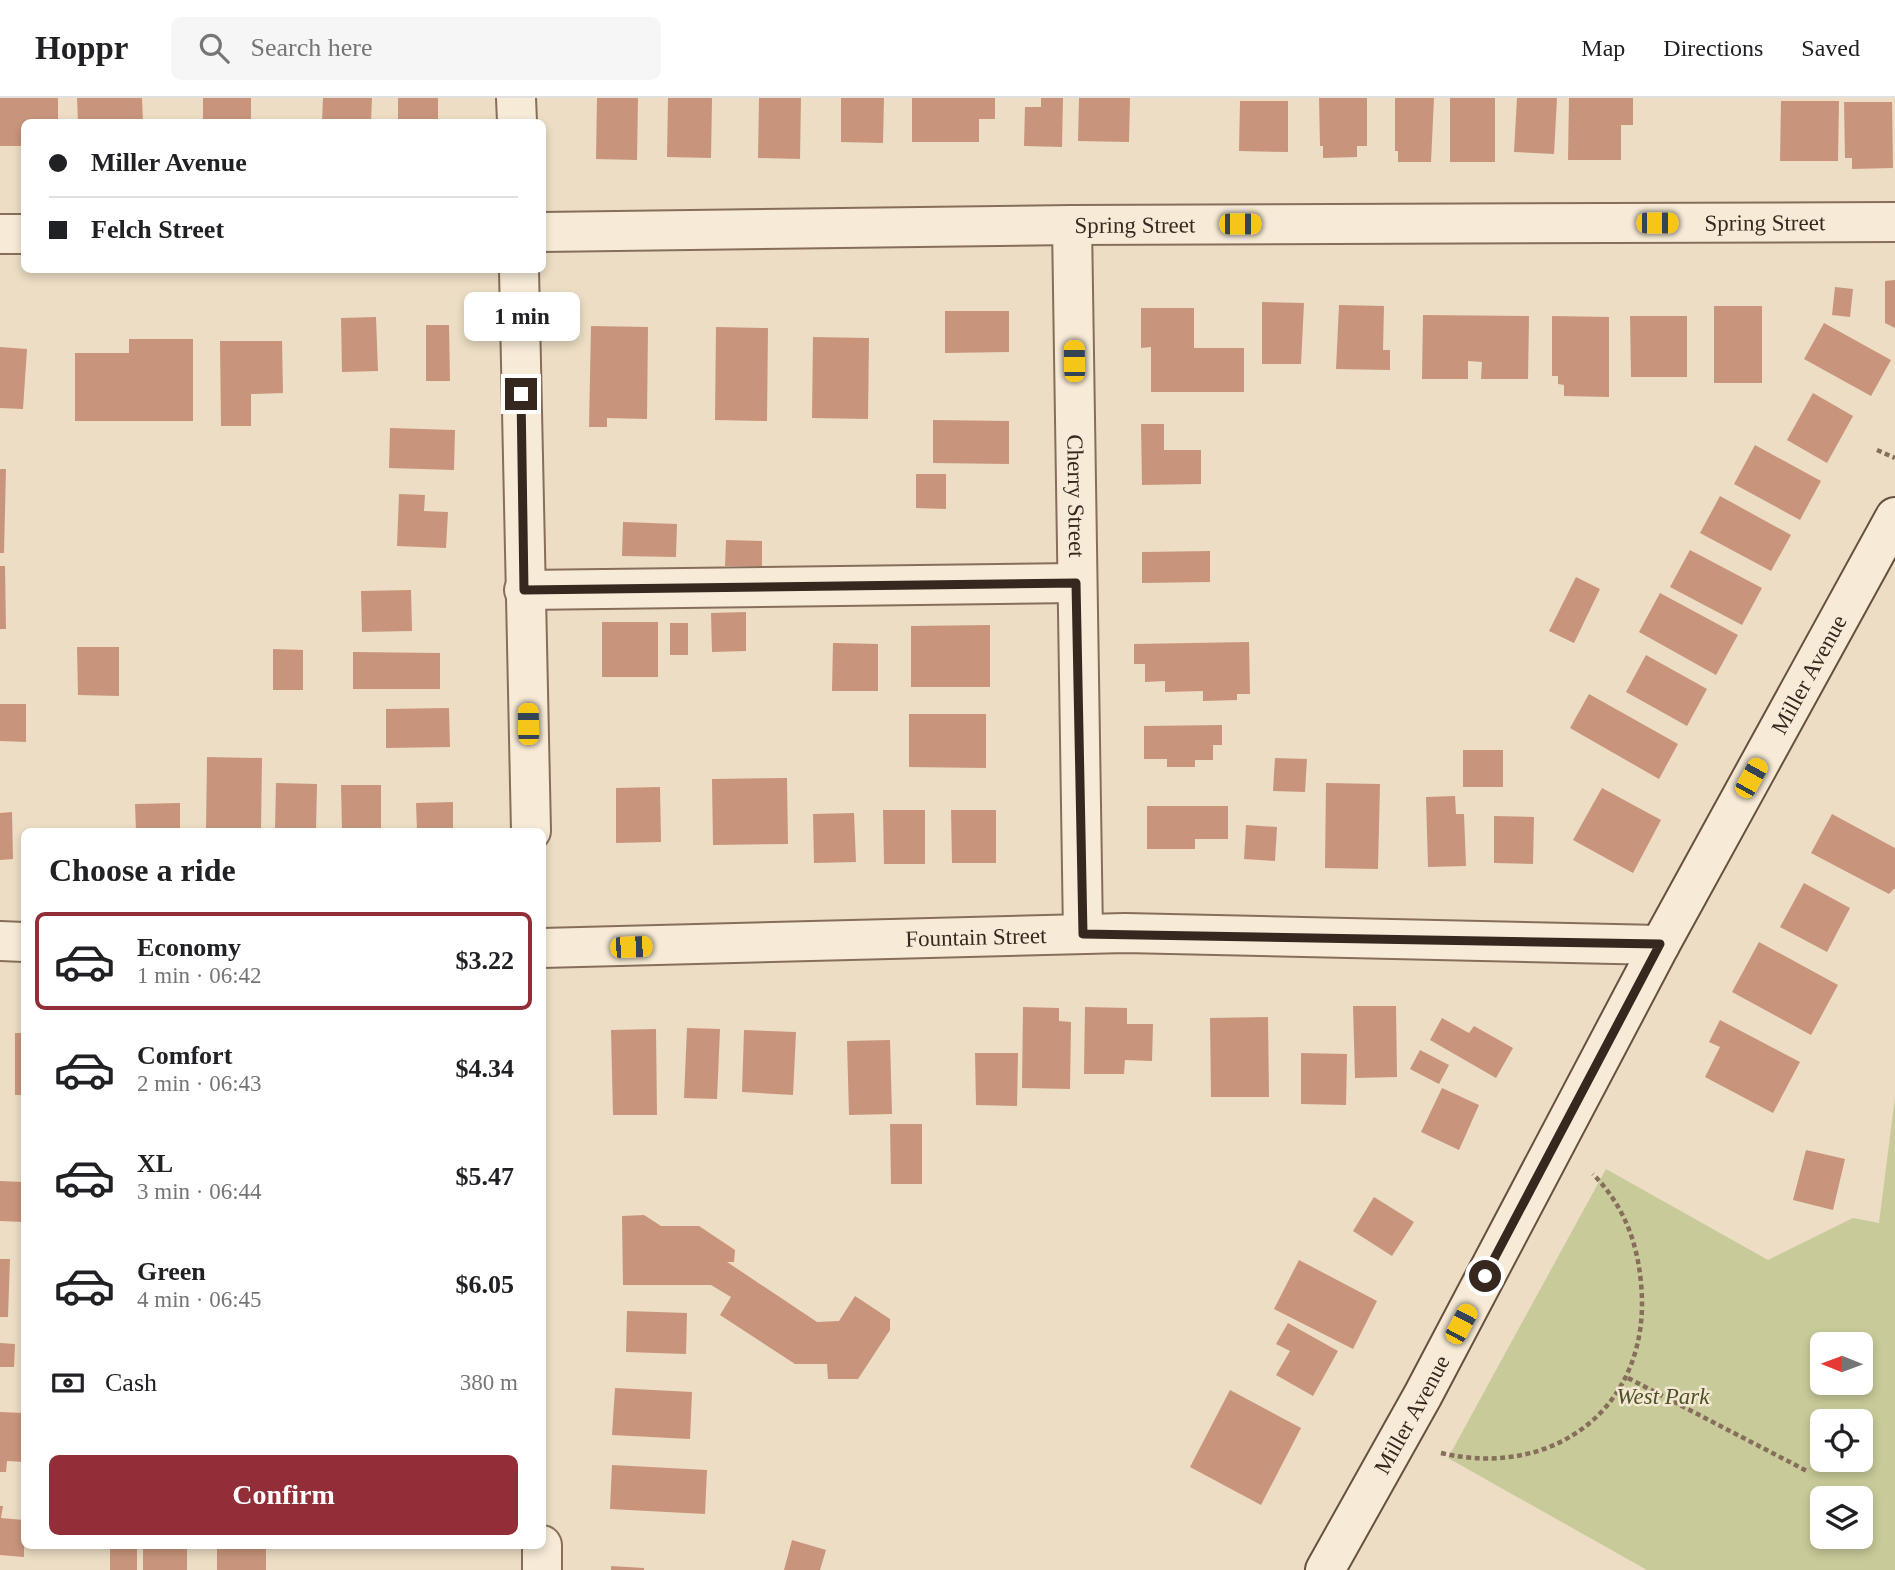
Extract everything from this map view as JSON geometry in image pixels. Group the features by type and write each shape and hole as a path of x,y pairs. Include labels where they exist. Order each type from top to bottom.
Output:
{"street":[{"path":"516,98 517,119"},
{"name":"Spring Street","path":"546,232 1072,225 1895,222"},
{"name":"Cherry Street","path":"1072,225 1083,934"},
{"path":"0,234 21,234"},
{"path":"519,273 531,828"},
{"name":"Miller Avenue","path":"1325,1570 1423,1395 1660,944 1895,517"},
{"path":"524,590 1076,583"},
{"name":"Fountain Street","path":"546,948 1083,934 1660,944"},
{"path":"0,942 21,942"},
{"path":"542,1549 542,1570"}],"path":[{"path":"1877,450 1895,458"},
{"path":"1441,1453 1489,1460 1535,1451 1559,1442 1605,1409 1628,1378 1641,1322 1639,1261 1622,1209 1593,1174"},
{"path":"1628,1378 1807,1471"}],"green space":[{"name":"West Park","path":"1895,1097 1895,1570 1647,1570 1448,1458 1606,1169 1768,1260 1853,1218 1879,1223"}],"building":[{"path":"0,98 58,98 58,119 21,119 21,146 0,146"},
{"path":"77,98 142,98 143,119 78,119"},
{"path":"203,98 251,98 251,119 203,119"},
{"path":"323,98 372,98 371,119 322,119"},
{"path":"398,98 438,98 438,119 398,119"},
{"path":"597,98 638,98 637,160 596,159"},
{"path":"668,98 712,98 711,158 667,157"},
{"path":"759,98 801,98 800,159 758,158"},
{"path":"841,98 884,98 883,143 841,142"},
{"path":"912,98 995,98 995,119 979,119 979,142 912,142"},
{"path":"1041,98 1063,98 1062,147 1024,146 1025,107 1041,107"},
{"path":"1079,98 1130,98 1129,142 1078,141"},
{"path":"1319,98 1367,98 1367,146 1357,146 1357,157 1323,158 1323,146 1320,146"},
{"path":"1395,98 1434,98 1431,162 1398,162 1398,151 1395,151"},
{"path":"1450,98 1495,98 1495,162 1450,162"},
{"path":"1517,98 1557,98 1554,154 1514,152"},
{"path":"1569,98 1633,98 1633,125 1621,125 1621,160 1568,160"},
{"path":"1240,101 1288,101 1288,152 1239,151"},
{"path":"1781,101 1839,101 1838,161 1780,161"},
{"path":"1844,102 1892,102 1893,168 1852,169 1852,158 1845,158"},
{"path":"1895,280 1895,328 1885,323 1885,281"},
{"path":"1835,287 1853,289 1850,317 1832,315"},
{"path":"1262,302 1304,303 1301,364 1262,364"},
{"path":"1339,305 1384,306 1383,350 1390,350 1390,370 1336,369"},
{"path":"1714,306 1762,306 1762,383 1714,383"},
{"path":"1141,308 1194,308 1194,348 1244,348 1244,392 1151,392 1151,347 1141,348"},
{"path":"945,311 1009,311 1009,352 945,353"},
{"path":"1423,315 1529,316 1528,379 1481,379 1482,362 1468,361 1468,379 1422,379"},
{"path":"1552,316 1609,317 1609,397 1564,396 1564,385 1558,384 1558,376 1552,376"},
{"path":"1630,316 1687,316 1687,377 1631,377"},
{"path":"376,317 378,371 342,372 341,318"},
{"path":"1824,323 1891,360 1871,396 1804,359"},
{"path":"426,325 449,325 450,381 426,381"},
{"path":"591,326 648,327 647,419 607,418 607,427 589,427"},
{"path":"716,327 768,328 767,421 715,420"},
{"path":"813,337 869,338 868,419 812,418"},
{"path":"129,339 193,339 193,421 75,421 75,353 129,353"},
{"path":"220,341 282,341 283,393 251,394 251,426 221,426"},
{"path":"0,347 27,349 23,409 0,408"},
{"path":"1813,393 1853,416 1827,463 1787,440"},
{"path":"933,420 1009,421 1009,464 933,463"},
{"path":"1141,424 1164,424 1164,450 1201,450 1201,484 1142,485"},
{"path":"390,428 455,430 454,470 389,468"},
{"path":"1755,445 1821,481 1800,520 1734,484"},
{"path":"0,469 6,469 4,553 0,553"},
{"path":"916,474 946,474 946,509 916,508"},
{"path":"399,494 425,495 424,511 448,512 446,548 397,546"},
{"path":"1720,496 1791,535 1771,571 1700,533"},
{"path":"623,522 677,524 676,557 622,556"},
{"path":"726,540 762,541 762,566 725,566"},
{"path":"1690,550 1762,588 1742,625 1670,587"},
{"path":"1210,551 1210,582 1142,583 1142,552"},
{"path":"0,566 5,566 6,629 0,629"},
{"path":"1576,577 1600,589 1574,643 1549,631"},
{"path":"411,590 412,631 362,632 361,591"},
{"path":"1660,593 1738,635 1716,675 1639,632"},
{"path":"746,612 746,651 712,652 711,613"},
{"path":"602,622 658,622 658,677 602,677"},
{"path":"670,623 688,623 688,655 670,655"},
{"path":"990,625 990,687 911,687 911,626"},
{"path":"1249,642 1250,694 1237,694 1237,700 1203,701 1203,691 1165,692 1165,681 1145,682 1145,664 1134,664 1134,644"},
{"path":"833,643 878,644 878,691 832,691"},
{"path":"77,647 119,647 119,696 78,695"},
{"path":"273,649 303,650 303,690 273,690"},
{"path":"353,652 440,653 440,689 353,689"},
{"path":"1646,655 1707,689 1687,726 1626,692"},
{"path":"1589,694 1678,744 1659,779 1570,728"},
{"path":"0,704 26,704 26,742 0,741"},
{"path":"449,708 450,747 386,748 386,709"},
{"path":"909,714 986,714 986,768 909,767"},
{"path":"1222,725 1222,745 1213,745 1213,760 1195,760 1195,767 1167,767 1167,759 1144,759 1144,726"},
{"path":"1463,750 1503,750 1503,787 1463,787"},
{"path":"207,757 262,758 261,828 206,828"},
{"path":"1275,758 1307,759 1305,792 1273,791"},
{"path":"787,778 788,844 713,845 712,779"},
{"path":"276,783 317,784 316,828 275,828"},
{"path":"1326,783 1380,784 1378,869 1325,868"},
{"path":"341,785 381,785 381,828 342,828"},
{"path":"660,787 661,842 616,843 616,788"},
{"path":"1602,788 1661,820 1633,873 1573,840"},
{"path":"1455,796 1456,814 1464,814 1466,866 1428,867 1426,797"},
{"path":"453,802 453,828 417,828 416,803"},
{"path":"180,803 180,828 136,828 135,804"},
{"path":"1147,806 1228,806 1228,839 1195,839 1195,849 1147,849"},
{"path":"883,810 925,810 925,864 884,864"},
{"path":"951,810 996,810 996,863 952,863"},
{"path":"12,812 13,859 0,860 0,813"},
{"path":"854,813 856,862 814,863 813,814"},
{"path":"1832,814 1895,848 1895,888 1889,894 1811,853"},
{"path":"1494,816 1534,817 1533,864 1494,863"},
{"path":"1246,825 1277,827 1275,861 1244,859"},
{"path":"1804,883 1850,908 1827,952 1780,927"},
{"path":"1759,942 1838,985 1811,1035 1732,992"},
{"path":"1353,1006 1396,1006 1397,1077 1355,1078"},
{"path":"1023,1007 1059,1008 1059,1021 1071,1022 1070,1089 1022,1088"},
{"path":"1085,1007 1127,1008 1127,1024 1153,1024 1152,1061 1125,1060 1124,1074 1084,1074"},
{"path":"1268,1017 1269,1097 1211,1097 1210,1018"},
{"path":"1442,1018 1469,1033 1474,1026 1513,1048 1496,1078 1430,1040"},
{"path":"1720,1020 1800,1062 1773,1113 1705,1077 1720,1047 1709,1042"},
{"path":"687,1028 720,1029 717,1099 684,1098"},
{"path":"656,1029 657,1115 613,1115 611,1030"},
{"path":"744,1030 796,1032 793,1095 742,1092"},
{"path":"15,1033 21,1033 21,1095 15,1095"},
{"path":"890,1040 892,1114 849,1115 847,1041"},
{"path":"1420,1050 1449,1065 1439,1084 1410,1069"},
{"path":"975,1053 1018,1053 1017,1106 976,1105"},
{"path":"1301,1053 1347,1054 1346,1105 1301,1104"},
{"path":"1442,1088 1479,1105 1459,1150 1421,1132"},
{"path":"890,1124 922,1124 922,1184 891,1184"},
{"path":"1806,1150 1845,1159 1833,1210 1793,1200"},
{"path":"0,1181 21,1182 21,1222 0,1221"},
{"path":"1374,1197 1414,1222 1392,1256 1353,1231"},
{"path":"644,1215 661,1226 699,1226 735,1250 734,1262 727,1262 817,1322 839,1321 855,1296 890,1319 890,1330 858,1379 828,1379 827,1364 795,1364 720,1315 731,1297 711,1285 623,1285 622,1216"},
{"path":"0,1259 10,1259 8,1317 0,1317"},
{"path":"1299,1260 1377,1301 1353,1349 1274,1309"},
{"path":"627,1311 687,1313 686,1354 626,1352"},
{"path":"1288,1323 1338,1351 1313,1396 1276,1375 1290,1351 1276,1344"},
{"path":"0,1343 15,1344 14,1367 0,1367"},
{"path":"615,1388 692,1392 690,1439 612,1435"},
{"path":"1230,1390 1301,1428 1261,1505 1190,1467"},
{"path":"0,1412 21,1413 21,1462 7,1461 6,1472 0,1472"},
{"path":"612,1465 707,1470 705,1514 610,1509"},
{"path":"0,1506 3,1506 1,1518 21,1520 21,1549 24,1549 24,1557 0,1555"},
{"path":"792,1540 826,1550 820,1570 784,1570"},
{"path":"110,1549 137,1549 137,1570 110,1570"},
{"path":"143,1549 187,1549 187,1570 143,1570"},
{"path":"217,1549 266,1549 266,1570 217,1570"},
{"path":"611,1566 644,1568 644,1570 611,1570"}],"route":[{"path":"521,394 524,590 1076,583 1083,934 1660,944 1485,1276"}]}
